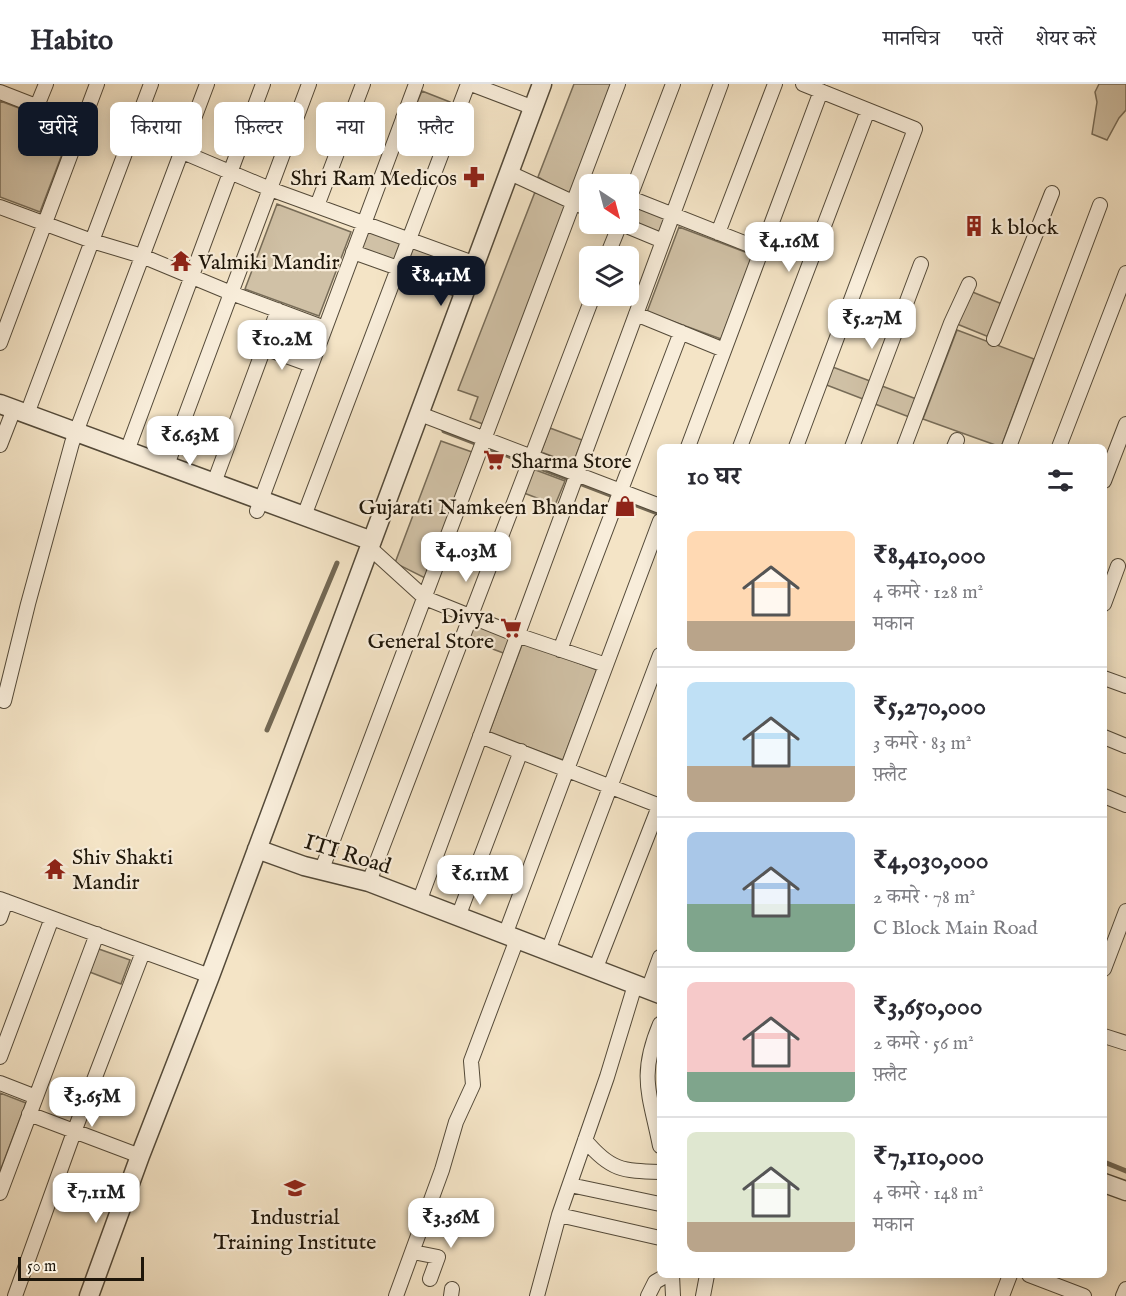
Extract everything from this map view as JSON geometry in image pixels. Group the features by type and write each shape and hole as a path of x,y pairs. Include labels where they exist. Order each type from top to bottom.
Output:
{"street":[{"path":"39,102 46,84"},
{"path":"90,102 97,84"},
{"path":"143,102 150,84"},
{"path":"200,102 207,84"},
{"path":"127,451 263,84"},
{"path":"167,465 309,84"},
{"path":"317,206 363,84"},
{"path":"409,102 416,84"},
{"path":"462,102 469,84 534,108"},
{"path":"89,1296 542,84"},
{"path":"590,174 618,84"},
{"path":"639,174 673,84"},
{"path":"419,902 721,84"},
{"path":"718,233 775,84"},
{"path":"797,444 915,129 803,84"},
{"path":"689,444 821,91"},
{"path":"0,92 26,102"},
{"path":"741,444 868,110"},
{"path":"259,505 397,134"},
{"path":"0,343 70,156"},
{"path":"0,445 10,412 92,241 124,156"},
{"path":"4,700 74,437 180,156"},
{"path":"192,156 270,189 476,264"},
{"path":"304,516 441,156"},
{"path":"510,172 579,206"},
{"path":"994,339 1052,193"},
{"path":"322,869 573,204 579,195"},
{"path":"639,203 762,250"},
{"path":"1010,444 1100,206"},
{"path":"0,207 92,241 142,256 231,293 325,328"},
{"path":"639,231 663,240"},
{"path":"353,252 465,292"},
{"path":"853,444 921,264"},
{"path":"1060,444 1126,273"},
{"path":"905,444 951,323 969,284"},
{"path":"369,882 589,306"},
{"path":"214,483 278,310"},
{"path":"636,314 724,350"},
{"path":"560,650 681,332"},
{"path":"264,348 311,365"},
{"path":"10,412 370,547"},
{"path":"420,414 657,505"},
{"path":"1107,473 1126,424"},
{"path":"74,437 127,451 167,465 214,483 259,505 304,516 370,547 425,598 518,635 606,665"},
{"path":"396,1296 456,1122 473,1085 471,1061 490,1010 511,937 567,769 657,529"},
{"path":"1107,595 1118,566"},
{"path":"548,951 657,663"},
{"path":"1107,679 1126,686"},
{"path":"480,736 657,804"},
{"path":"1107,739 1126,746"},
{"path":"458,917 521,751"},
{"path":"1107,797 1126,806"},
{"path":"595,969 657,813"},
{"name":"ITI Road","path":"257,849 304,866 369,882 648,990"},
{"path":"0,918 3,900 210,976"},
{"path":"1107,961 1126,911"},
{"path":"0,1057 52,918"},
{"path":"0,1193 97,934"},
{"path":"15,1296 74,1132 144,952"},
{"path":"537,1296 560,1215 585,1140 657,965"},
{"path":"657,1031 651,1045 647,1066 647,1092 657,1134"},
{"path":"1107,1037 1126,1043"},
{"path":"0,1083 36,1097"},
{"path":"30,1114 140,1156"},
{"path":"585,1140 597,1154 623,1170 657,1172"},
{"path":"1107,1184 1126,1191"},
{"path":"570,1185 657,1203"},
{"path":"560,1215 657,1237"},
{"path":"413,1252 438,1257 430,1279"},
{"path":"648,1296 655,1282 662,1278"},
{"path":"672,1278 673,1296"},
{"path":"703,1296 706,1278"},
{"path":"1002,1296 1009,1278"},
{"path":"1037,1278 1084,1296"},
{"path":"1123,1296 1126,1289"}],"shaded area":[{"path":"574,84 611,84 569,195 538,177"},
{"path":"1099,84 1126,84 1126,110 1107,140 1092,134 1097,102 1095,92"},
{"path":"422,91 450,102 417,102"},
{"path":"0,101 18,108 18,156 61,156 40,212 0,197"},
{"path":"535,192 567,204 483,424 470,419 478,397 458,390"},
{"path":"277,204 351,232 319,316 245,289"},
{"path":"639,204 669,216 661,236 639,227"},
{"path":"679,227 753,255 721,339 647,312"},
{"path":"366,230 404,244 396,263 359,249"},
{"path":"412,246 440,257 433,276 405,265"},
{"path":"970,291 1002,304 989,337 957,324"},
{"path":"280,317 318,331 308,357 270,343"},
{"path":"957,330 1034,359 1002,444 993,444 923,419"},
{"path":"830,366 870,381 863,399 824,384"},
{"path":"882,386 919,400 912,418 875,404"},
{"path":"550,428 582,440 573,464 541,452"},
{"path":"441,441 472,452 425,578 395,563"},
{"path":"533,469 565,481 555,505 524,493"},
{"path":"474,621 513,635 506,654 466,639"},
{"path":"523,642 597,670 563,760 489,733"},
{"path":"96,948 130,960 121,984 87,971"},
{"path":"0,1093 26,1103 0,1171"}],"waterway":[{"path":"444,431 657,513"},
{"path":"267,730 337,563"},
{"path":"1107,1163 1126,1171"}],"place":[{"name":"Shri Ram Medicos","path":"474,177"},
{"name":"k block","path":"974,226"},
{"name":"Valmiki Mandir","path":"181,261"},
{"name":"Sharma Store","path":"494,460"},
{"name":"Gujarati Namkeen Bhandar","path":"625,506"},
{"name":"Divya General Store","path":"511,628"},
{"name":"Shiv Shakti Mandir","path":"55,869"},
{"name":"Industrial Training Institute","path":"295,1188"}]}
